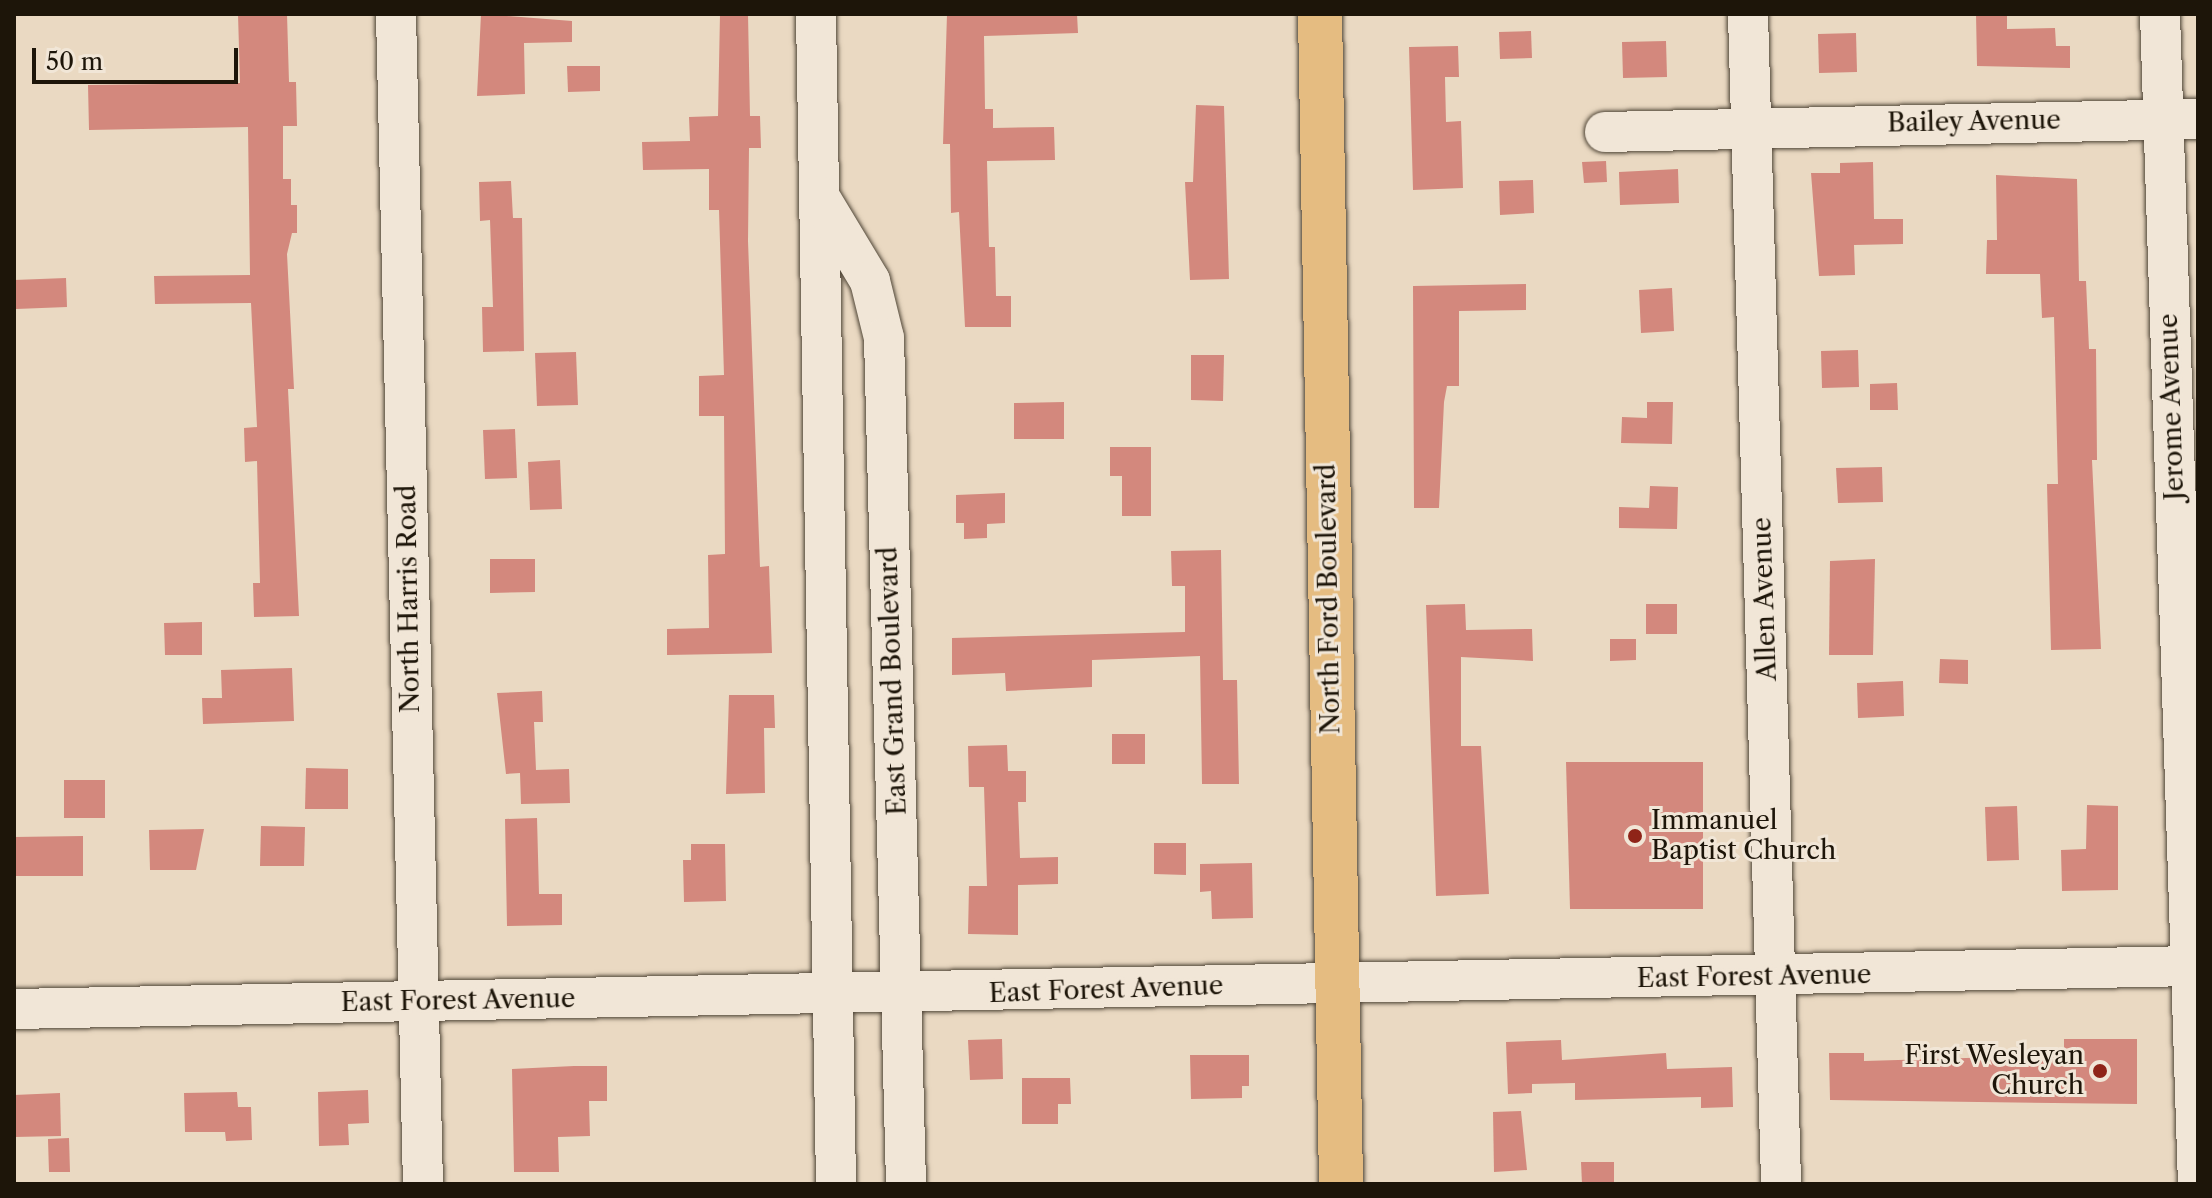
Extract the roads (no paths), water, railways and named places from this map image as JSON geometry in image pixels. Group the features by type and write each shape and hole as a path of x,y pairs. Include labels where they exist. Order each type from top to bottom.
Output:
{"main road":[{"name":"North Ford Boulevard","path":"1320,14 1335,984 1341,1184"}],"street":[{"name":"North Harris Road","path":"396,14 423,1184"},
{"path":"816,14 829,996 836,1184"},
{"name":"Allen Avenue","path":"1748,14 1781,1184"},
{"name":"Jerome Avenue","path":"2160,14 2180,119 2198,1184"},
{"name":"Bailey Avenue","path":"1605,132 1751,125 2180,119"},
{"name":"East Grand Boulevard","path":"818,194 870,281 884,338 906,1184"},
{"name":"East Forest Avenue","path":"14,1009 1776,978 2194,966"}],"place":[{"name":"Immanuel Baptist Church","path":"1635,836"},
{"name":"First Wesleyan Church","path":"2100,1071"}]}
